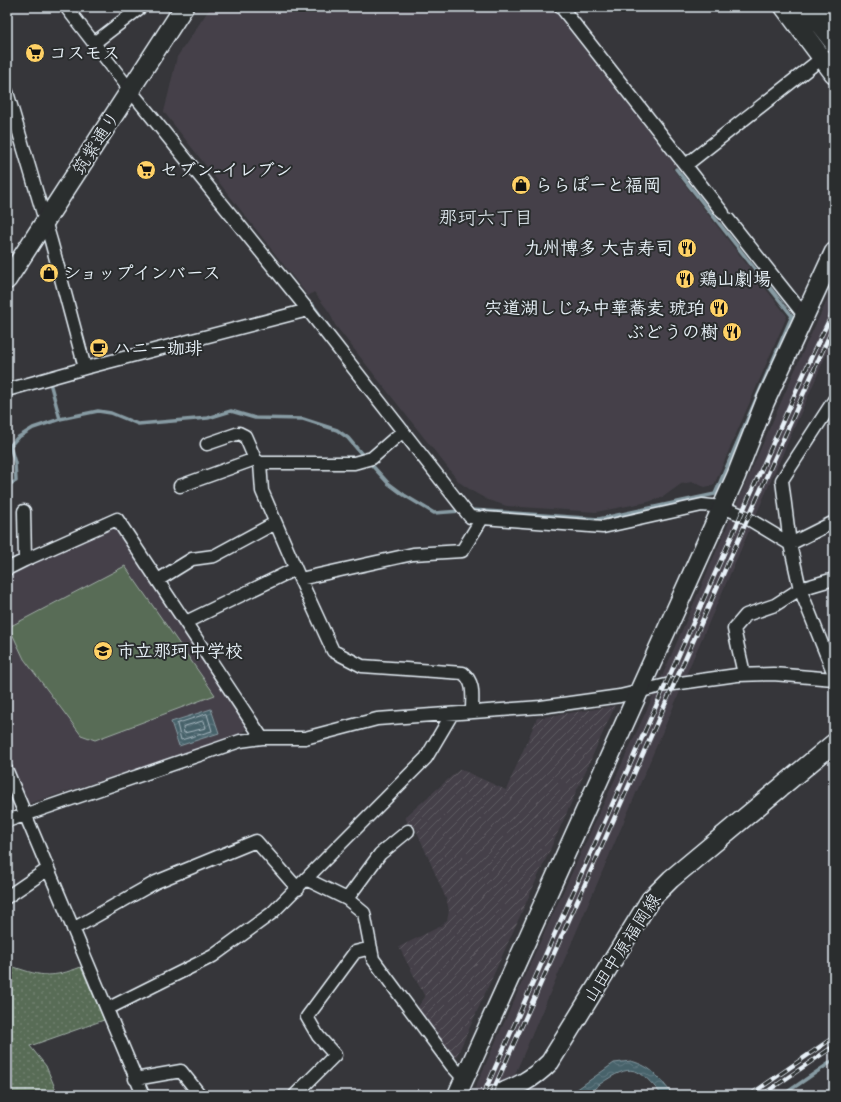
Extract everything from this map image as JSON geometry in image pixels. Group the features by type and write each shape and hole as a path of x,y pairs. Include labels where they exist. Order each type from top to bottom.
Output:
{"street":[{"path":"66,7 130,90 308,310 470,517 603,527 702,505 722,507 748,518 790,544"},
{"path":"94,43 141,7"},
{"name":"筑紫通り","path":"7,280 184,7"},
{"path":"561,7 804,315"},
{"path":"784,7 834,74"},
{"path":"806,7 826,22"},
{"path":"825,7 826,22 834,43"},
{"path":"686,165 822,58"},
{"path":"7,92 45,222 84,368"},
{"path":"461,1087 722,507 804,315 834,252"},
{"path":"7,390 84,368 308,310"},
{"path":"832,407 782,480 790,544 800,589 834,674"},
{"path":"180,486 258,461 354,463 372,458 403,431"},
{"path":"207,444 239,433 245,436 258,461 262,491 275,523 333,651 362,666 462,672 469,678 472,685 472,711"},
{"path":"24,511 25,560"},
{"path":"186,622 297,574 413,554 462,551 483,517"},
{"path":"7,568 118,519 262,738"},
{"path":"790,544 834,522"},
{"path":"158,580 192,559 214,556 275,523"},
{"path":"744,674 734,630 737,624 746,615 775,605 800,589 834,579"},
{"path":"7,821 25,813 240,741 262,738 305,738 378,719 541,707 620,696 666,685 744,674 773,674 834,678"},
{"path":"107,1009 213,956 272,913 298,889 306,878 426,758 452,714"},
{"name":"山田中原福岡線","path":"494,1095 523,1084 538,1074 550,1062 650,900 671,879 834,743"},
{"path":"7,771 142,1095"},
{"path":"347,899 380,854 408,831"},
{"path":"73,928 156,882 256,841 298,889"},
{"path":"7,897 48,869"},
{"path":"306,878 347,899 364,913 374,959 452,1066 461,1087"},
{"path":"295,1095 335,1056 318,1036 307,1017 355,952 371,948"},
{"path":"136,1079 181,1071 199,1095"}],"shaded area":[{"path":"214,7 551,7 676,166 672,168 787,316 714,485 705,487 692,482 681,484 663,497 648,502 596,512 507,506 488,500 459,482 335,325 330,313 314,292 308,296 164,112 177,57 208,11"},
{"path":"834,286 834,337 685,677 506,1095 472,1095 535,953 660,681 805,347"},
{"name":"市立那珂中学校","path":"116,524 248,727 238,736 28,804 7,758 7,575"},
{"path":"615,706 455,1060 417,1008 425,997 399,947 441,926 447,920 449,911 447,901 415,827 409,826 405,817 460,769 506,790 537,718"}],"green space":[{"path":"125,566 215,695 95,740 81,735 24,659 9,627"},
{"path":"14,967 33,973 48,975 71,971 81,967 104,1020 30,1046 46,1066 58,1095 7,1095 7,985"}],"water":[{"path":"211,709 219,733 179,746 171,722"},
{"path":"631,1061 645,1066 655,1074 673,1095 662,1095 647,1078 640,1073 627,1070 611,1077 585,1095 569,1095 614,1063"}],"waterway":[{"path":"469,507 472,510 599,519 715,494 792,316 676,169"},
{"path":"307,305 312,304 331,330"},
{"path":"49,379 60,419"},
{"path":"10,484 16,481 15,463 10,446 17,438 33,428 60,419 98,411 111,413 138,424 208,418 231,411 255,418 303,419 337,430 348,438 365,458"},
{"path":"369,462 388,483 404,495 434,513 461,511"},
{"path":"783,1095 834,1060"}],"railway":[{"path":"483,1095 814,351 834,310"},
{"path":"491,1095 834,325"},
{"path":"750,1095 834,1037"},
{"path":"762,1095 834,1046"}],"place":[{"name":"コスモス","path":"35,53"},
{"name":"セブン-イレブン","path":"146,170"},
{"name":"ららぽーと福岡","path":"521,185"},
{"name":"九州博多 大吉寿司","path":"687,248"},
{"name":"ショップインバース","path":"49,273"},
{"name":"鶏山劇場","path":"685,279"},
{"name":"宍道湖しじみ中華蕎麦 琥珀","path":"719,308"},
{"name":"ぶどうの樹","path":"732,332"},
{"name":"ハニー珈琲","path":"99,348"},
{"name":"市立那珂中学校","path":"103,651"}],"district":[{"name":"那珂六丁目","path":"486,217"}]}
